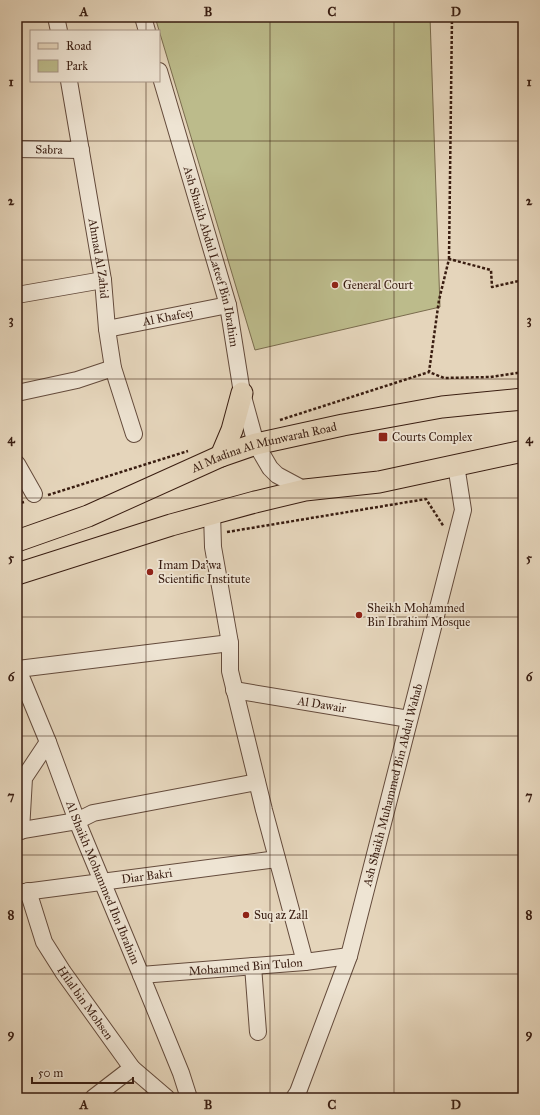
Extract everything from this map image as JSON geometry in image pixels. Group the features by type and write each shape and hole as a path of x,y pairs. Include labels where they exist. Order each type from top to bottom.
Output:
{"main road":[{"path":"221,456 232,430 242,393"},
{"name":"Al Madina Al Munwarah Road","path":"17,541 88,516 221,456 256,444 343,424 442,407 523,399"},
{"path":"17,574 212,513 305,490 380,482 523,450"}],"street":[{"path":"56,17 59,30"},
{"path":"143,17 147,30"},
{"name":"Ash Shaikh Abdul Lateef Bin Ibrahim","path":"160,74 228,305 242,393 256,444 270,468 277,475 305,490"},
{"name":"Ahmad Al Zahid","path":"69,82 103,280 112,368 134,434"},
{"name":"Sabra","path":"17,149 81,150"},
{"path":"17,295 103,280"},
{"name":"Al Khafeej","path":"107,329 228,305"},
{"path":"17,393 77,380 112,368"},
{"path":"17,464 35,497"},
{"name":"Ash Shaikh Muhammed Bin Abdul Wahab","path":"294,1098 298,1092 349,956 463,510 456,465"},
{"path":"212,513 213,547 230,643 230,671 264,810 304,962"},
{"path":"17,668 230,643"},
{"name":"Al Shaikh Mohammed Ibn Ibrahim","path":"17,668 48,742 77,821 181,1073 189,1098"},
{"name":"Al Dawair","path":"234,690 409,719"},
{"path":"48,742 24,778 19,831 77,821 93,813 257,782"},
{"name":"Diar Bakri","path":"23,892 277,859"},
{"name":"Hilal bin Mohsen","path":"23,892 44,942 63,972 132,1068 167,1098"},
{"name":"Mohammed Bin Tulon","path":"141,975 304,962 349,956"},
{"path":"253,966 258,1032"},
{"path":"93,1098 132,1068"}],"path":[{"path":"428,372 439,300 449,259 452,17"},
{"path":"449,259 491,270 492,287 523,280"},
{"path":"278,421 428,372 444,378 490,378 523,372"},
{"path":"17,504 35,497 192,449"},
{"path":"212,534 426,499 454,543"}],"green space":[{"path":"155,17 430,17 440,307 255,350"}],"place":[{"name":"General Court","path":"335,285"},
{"name":"Courts Complex","path":"383,437"},
{"name":"Imam Da'wa Scientific Institute","path":"150,572"},
{"name":"Sheikh Mohammed Bin Ibrahim Mosque","path":"359,615"},
{"name":"Suq az Zall","path":"246,915"}]}
